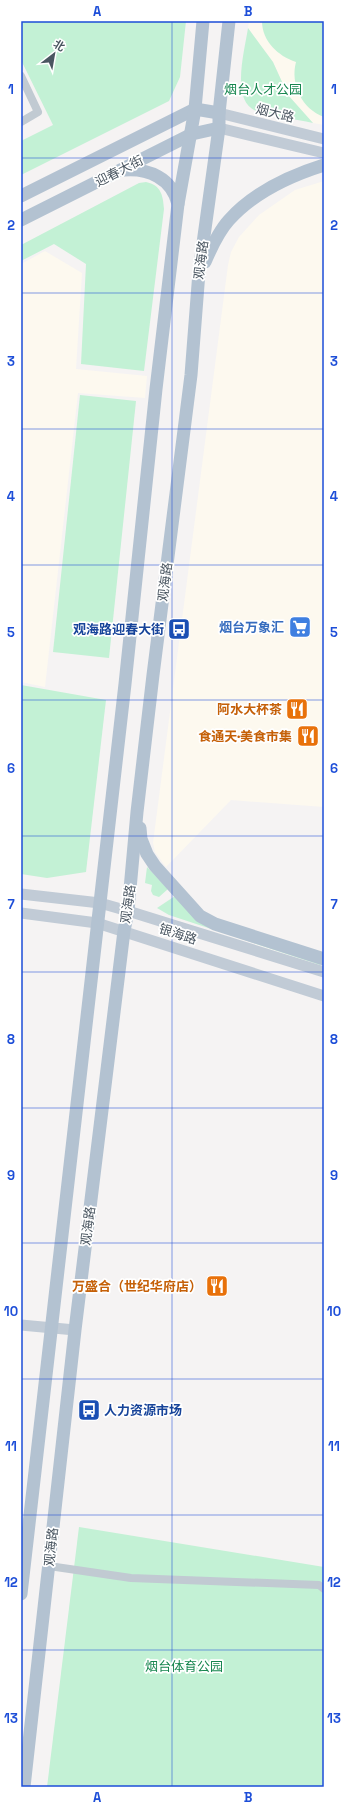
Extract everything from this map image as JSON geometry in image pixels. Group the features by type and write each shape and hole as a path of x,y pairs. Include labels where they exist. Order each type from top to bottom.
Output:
{"main road":[{"name":"观海路","path":"21,1594 125,684 156,389 178,204 192,134 203,21"},
{"name":"观海路","path":"24,1787 75,1330 124,931 128,911 137,812 191,376 199,272 219,128 219,113 229,21"},
{"path":"195,109 219,113"},
{"name":"迎春大街","path":"21,196 195,109"},
{"name":"烟大路","path":"219,113 324,139"},
{"path":"219,128 324,154"},
{"name":"迎春大街","path":"21,220 192,134 219,128"},
{"path":"199,272 216,239 229,220 247,204 265,190 294,175 324,165"},
{"path":"122,170 137,169 147,171 158,176 168,184 176,194 178,204"},
{"path":"137,812 141,839 147,854 155,866 200,916 215,924 324,959"},
{"name":"银海路","path":"21,894 100,904 128,911 324,972"},
{"name":"银海路","path":"21,913 98,924 124,931 324,996"},
{"path":"21,1325 75,1330"}],"street":[{"path":"21,76 38,112 21,122"},
{"path":"49,1566 131,1578 319,1585 324,1589"}],"shaded area":[{"path":"249,21 324,21 324,125 313,123 288,95 273,62 248,28"},
{"path":"324,181 324,807 231,800 166,867 155,852 153,843 228,265 231,252 239,237 259,215 295,190"},
{"path":"45,251 82,273 76,369 147,376 145,398 78,393 45,687 21,682 21,264"}],"green space":[{"path":"21,21 186,21 180,77 169,101 21,175 21,141 53,125 21,60"},
{"path":"262,21 324,21 324,117 316,113 304,102 296,87 296,62 283,56 272,47 265,35"},
{"name":"烟台人才公园","path":"248,28 273,62 288,95 313,123 263,113 256,111 248,105 243,97 241,74"},
{"path":"139,183 151,183 160,191 164,209 144,371 81,364 86,264 54,244 21,261 21,245"},
{"path":"80,395 136,401 109,658 53,652"},
{"path":"21,685 106,700 86,872 47,878 21,874"},
{"path":"147,867 168,889 159,897 153,895 151,891 152,885 145,883"},
{"path":"175,896 193,915 322,961 320,965 169,915 157,908"},
{"name":"烟台体育公园","path":"79,1527 324,1567 324,1787 47,1787"}],"place":[{"name":"烟台万象汇","path":"300,627"},
{"name":"观海路迎春大街","path":"179,629"},
{"name":"阿水大杯茶","path":"297,709"},
{"name":"食通天·美食市集","path":"308,736"},
{"name":"万盛合（世纪华府店）","path":"217,1286"},
{"name":"人力资源市场","path":"89,1410"}]}
